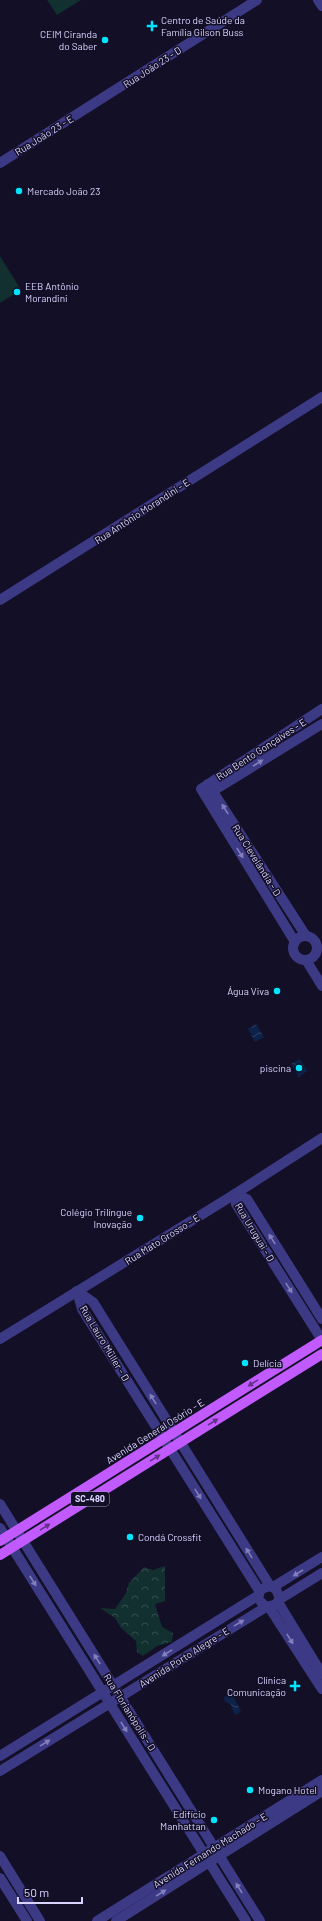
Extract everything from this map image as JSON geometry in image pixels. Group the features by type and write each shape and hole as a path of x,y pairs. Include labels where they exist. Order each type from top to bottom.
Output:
{"main road":[{"name":"Avenida General Osório - E","path":"3,1540 322,1340"},
{"path":"180,1443 322,1354"},
{"name":"SC-480","path":"0,1555 180,1443"},
{"path":"101,1478 107,1488"}],"street":[{"name":"Rua João 23 - D","path":"89,108 257,0"},
{"path":"318,0 322,6"},
{"name":"Rua João 23 - E","path":"0,163 89,108"},
{"name":"Rua Antônio Morandini - E","path":"0,600 322,397"},
{"name":"Rua Bento Gonçalves - E","path":"207,790 322,709"},
{"name":"Rua Bento Gonçalves - E","path":"207,790 322,724"},
{"name":"Rua Clevelândia - D","path":"207,790 306,936"},
{"name":"Rua Clevelândia - D","path":"207,790 295,942"},
{"path":"316,953 312,958 306,960 300,959 293,950 295,942 299,938 306,936 315,942 316,953 322,962"},
{"path":"306,960 322,986"},
{"name":"Rua Mato Grosso - E","path":"0,1339 235,1194 322,1138"},
{"name":"Rua Uruguai - D","path":"322,1319 247,1199 235,1194 236,1204 322,1340"},
{"path":"277,1268 286,1261"},
{"name":"Rua Lauro Müller - D","path":"77,1291 93,1302 271,1587"},
{"name":"Rua Lauro Müller - D","path":"77,1291 82,1309 260,1594"},
{"path":"118,1365 128,1359"},
{"name":"Rua Florianópolis - D","path":"0,1504 260,1921"},
{"path":"218,1526 228,1520"},
{"name":"Rua Florianópolis - D","path":"0,1528 3,1540 12,1548 246,1921"},
{"path":"321,1682 273,1604 260,1600 260,1594 264,1588 271,1587 322,1557"},
{"name":"Avenida Porto Alegre - E","path":"0,1771 196,1649 273,1604 322,1573"},
{"path":"271,1587 278,1592 273,1604"},
{"name":"Avenida Porto Alegre - E","path":"0,1756 260,1594"},
{"path":"56,1617 66,1610"},
{"path":"190,1639 196,1649"},
{"path":"23,1742 30,1752"},
{"path":"158,1782 169,1775"},
{"name":"Avenida Fernando Machado - E","path":"287,1808 322,1780"},
{"name":"Avenida Fernando Machado - E","path":"97,1921 130,1907 287,1808 322,1791"},
{"path":"0,1856 40,1921"},
{"path":"10,1873 0,1879 27,1921"},
{"name":"Avenida Fernando Machado - E","path":"116,1921 130,1907"}],"green space":[{"path":"47,0 81,0 57,15"},
{"path":"0,256 21,290 0,303"},
{"path":"165,1566 165,1601 155,1604 162,1627 173,1633 172,1642 157,1646 143,1656 137,1652 136,1641 121,1628 115,1618 100,1608 115,1609 126,1593 129,1583 144,1567 153,1570"}],"water":[{"path":"256,1024 264,1037 255,1042 248,1029"},
{"name":"piscina","path":"300,1059 307,1071 299,1077 291,1064"},
{"path":"227,1696 230,1698 233,1696 241,1711 237,1715 234,1713 230,1703 225,1702 224,1697"}],"place":[{"name":"Centro de Saúde da Família Gilson Buss","path":"152,26"},
{"name":"CEIM Ciranda do Saber","path":"105,40"},
{"name":"Mercado João 23","path":"19,191"},
{"name":"EEB Antônio Morandini","path":"17,292"},
{"name":"Água Viva","path":"277,991"},
{"name":"piscina","path":"299,1068"},
{"name":"Colégio Trilíngue Inovação","path":"140,1218"},
{"name":"Delícia","path":"245,1363"},
{"name":"Condá Crossfit","path":"130,1537"},
{"name":"Clínica Comunicação","path":"295,1686"},
{"name":"Mogano Hotel","path":"250,1790"},
{"name":"Edifício Manhattan","path":"214,1820"}]}
